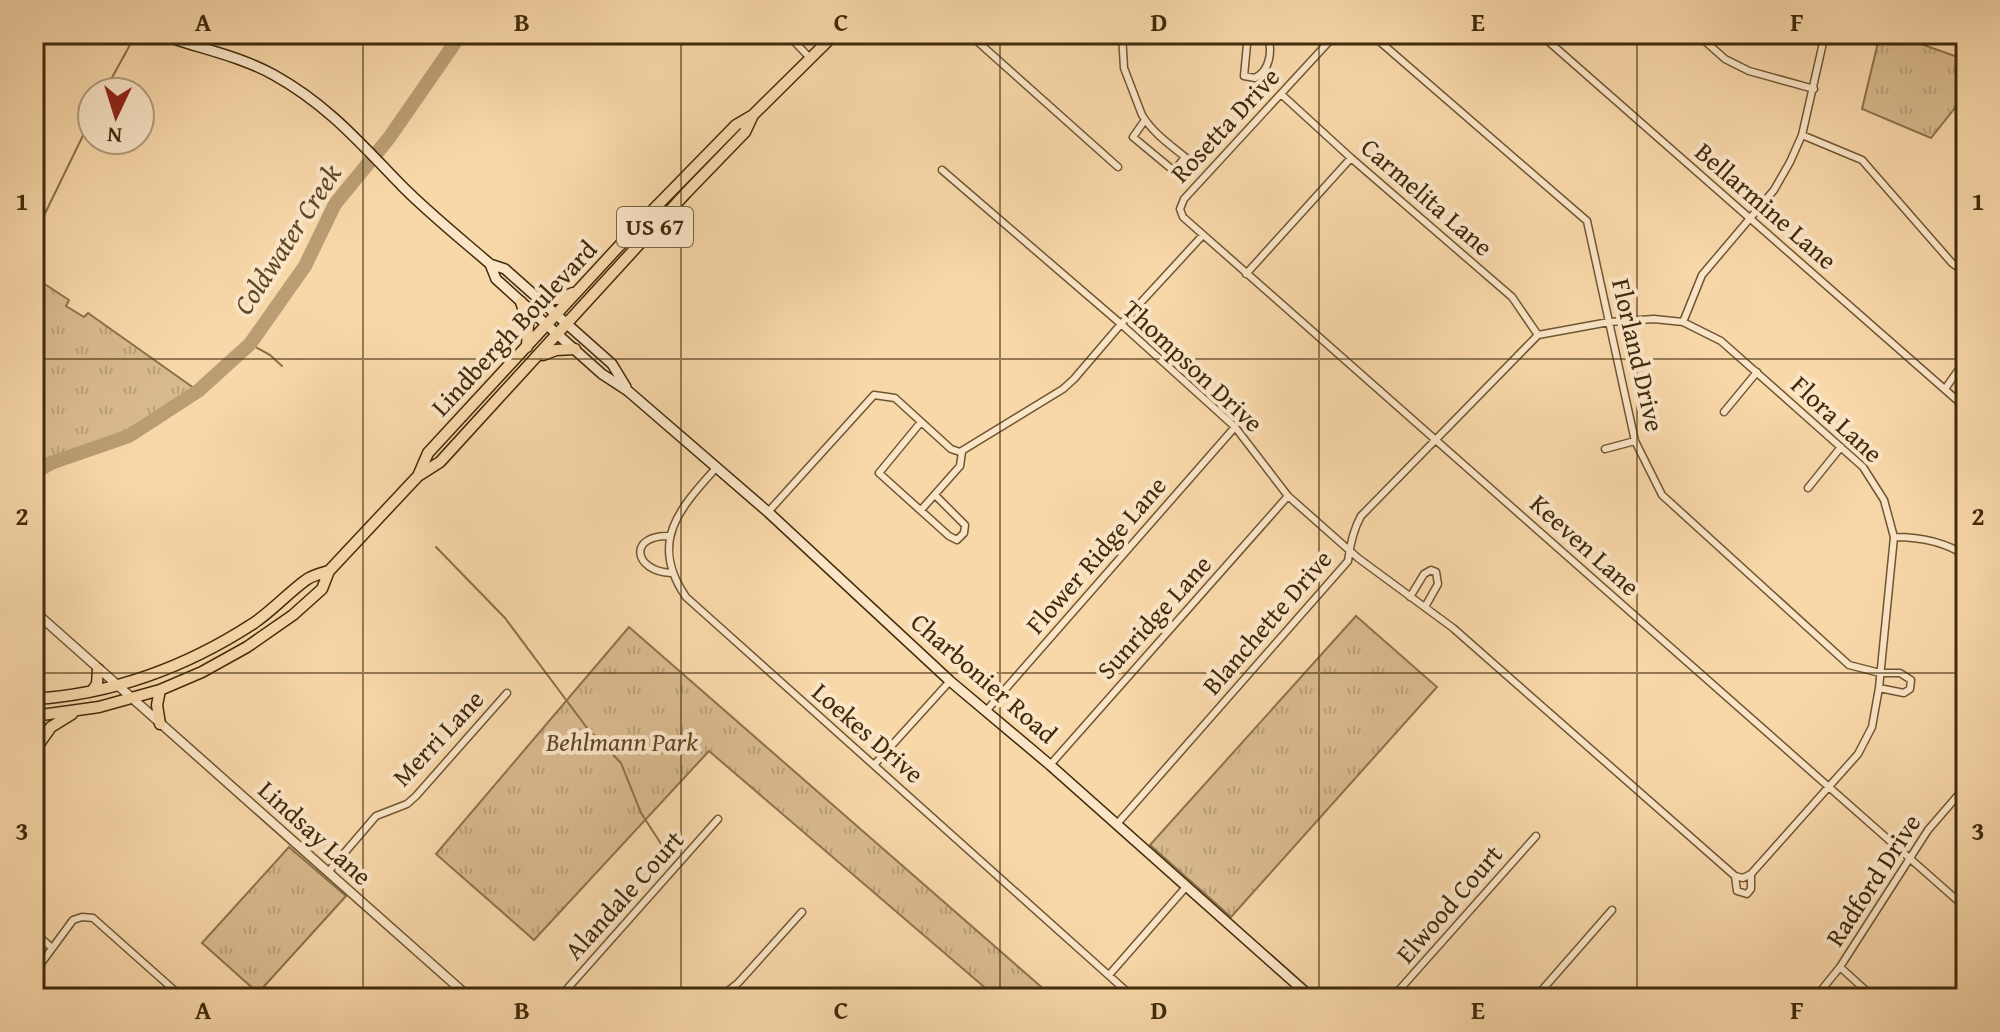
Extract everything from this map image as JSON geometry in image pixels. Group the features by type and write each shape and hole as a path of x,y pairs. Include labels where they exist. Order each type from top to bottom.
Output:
{"main road":[{"name":"US 67","path":"811,59 835,34"},
{"path":"169,36 214,50 271,74 322,105 421,204 490,264"},
{"name":"Lindbergh Boulevard","path":"418,476 428,453 578,290 731,130 753,115 811,59"},
{"name":"Lindbergh Boulevard","path":"34,716 78,711 160,690 224,661 269,633 322,589 329,571 418,476 440,462 709,167 745,132 753,115"},
{"name":"Charbonier Road","path":"490,264 505,269 612,364 628,391"},
{"name":"Charbonier Road","path":"490,264 496,279 521,302 768,512 950,681 1050,765 1312,998"},
{"path":"539,299 558,299 578,290"},
{"path":"521,302 528,324 527,347"},
{"path":"537,357 556,350 575,349"},
{"name":"Lindbergh Boulevard","path":"34,699 92,691 177,665 264,616 308,579 329,571"},
{"path":"92,691 97,684 98,669"},
{"path":"160,690 157,705 160,724"},
{"path":"34,751 51,727 78,711"}],"street":[{"path":"34,41 39,34"},
{"path":"787,34 811,59"},
{"path":"969,34 1118,167"},
{"path":"1122,34 1124,68 1145,120 1149,127 1185,157 1174,171 1133,137 1145,120"},
{"path":"1248,34 1244,76 1255,78 1267,67 1270,52 1268,34"},
{"name":"Rosetta Drive","path":"1180,209 1184,199 1336,34"},
{"name":"Florland Drive","path":"1371,34 1587,221 1635,441 1662,495 1849,665 1880,673 1905,675 1911,680 1904,693 1879,688"},
{"name":"Bellarmine Lane","path":"1540,34 1966,408"},
{"path":"1697,34 1725,59 1749,71 1814,89"},
{"path":"1683,322 1702,275 1774,190 1802,135 1825,34"},
{"name":"Carmelita Lane","path":"1281,94 1512,297 1538,335"},
{"path":"1802,135 1862,160 1952,263 1966,273"},
{"path":"1246,274 1351,158"},
{"name":"Thompson Drive","path":"942,170 1235,427 1288,496 1349,550 1491,660 1739,877 1737,891 1747,894 1751,889 1751,874"},
{"name":"Keeven Lane","path":"1180,209 1183,217 1246,274 1966,908"},
{"path":"768,512 874,395 895,398 951,449 962,452 1063,389 1203,235"},
{"name":"Flora Lane","path":"1538,335 1609,322 1654,319 1683,322 1721,341 1863,467 1879,489 1894,537 1879,688 1872,727 1858,754 1751,874 1739,877"},
{"path":"1435,438 1441,437 1538,335"},
{"path":"1945,389 1966,359"},
{"path":"1724,412 1757,372"},
{"path":"921,422 879,473 954,540 962,536 965,525 935,495"},
{"name":"Flower Ridge Lane","path":"987,710 1235,427"},
{"name":"Blanchette Drive","path":"1116,825 1348,561 1354,529 1361,516 1435,438"},
{"path":"1605,449 1635,441"},
{"path":"1808,488 1841,447"},
{"path":"921,510 960,466 962,452"},
{"path":"669,536 652,536 645,541 641,553 645,565 653,571 671,573 669,536 679,512 716,468"},
{"name":"Sunridge Lane","path":"1050,765 1288,496"},
{"path":"1894,537 1944,544 1966,556"},
{"path":"1410,597 1424,574 1431,570 1436,572 1438,584 1425,607"},
{"name":"Loekes Drive","path":"671,573 686,597 1134,998"},
{"name":"Lindsay Lane","path":"35,615 470,998"},
{"path":"874,765 950,681"},
{"name":"Merri Lane","path":"328,872 376,816 407,804 416,796 507,693"},
{"name":"Radford Drive","path":"1815,998 1840,967 1928,830 1966,786"},
{"name":"Alandale Court","path":"559,998 718,819"},
{"name":"Elwood Court","path":"1392,998 1536,836"},
{"path":"1109,975 1186,887"},
{"path":"1535,998 1612,910"},
{"path":"719,998 738,983 802,912"},
{"path":"34,973 73,920 93,918 183,998"},
{"path":"34,932 52,948"},
{"path":"1840,967 1874,998"},
{"path":"1682,998 1693,993 1708,998"}],"green space":[{"path":"1880,34 1893,34 1966,60 1966,94 1931,138 1862,109"},
{"path":"34,277 69,300 66,306 84,317 88,313 198,391 129,436 51,463 34,473"},
{"path":"1356,616 1437,687 1231,917 1150,845"},
{"name":"Behlmann Park","path":"629,627 1054,998 997,998 709,751 534,940 436,854"},
{"path":"289,847 346,896 258,993 202,943"}],"waterway":[{"path":"113,76 136,34"},
{"name":"Coldwater Creek","path":"34,473 51,463 129,436 198,391 250,344 305,266 335,204 389,138 461,34"},
{"path":"34,236 76,150"},
{"path":"250,344 282,366"},
{"path":"436,547 505,618 587,728 621,763 641,813 669,856"}]}
